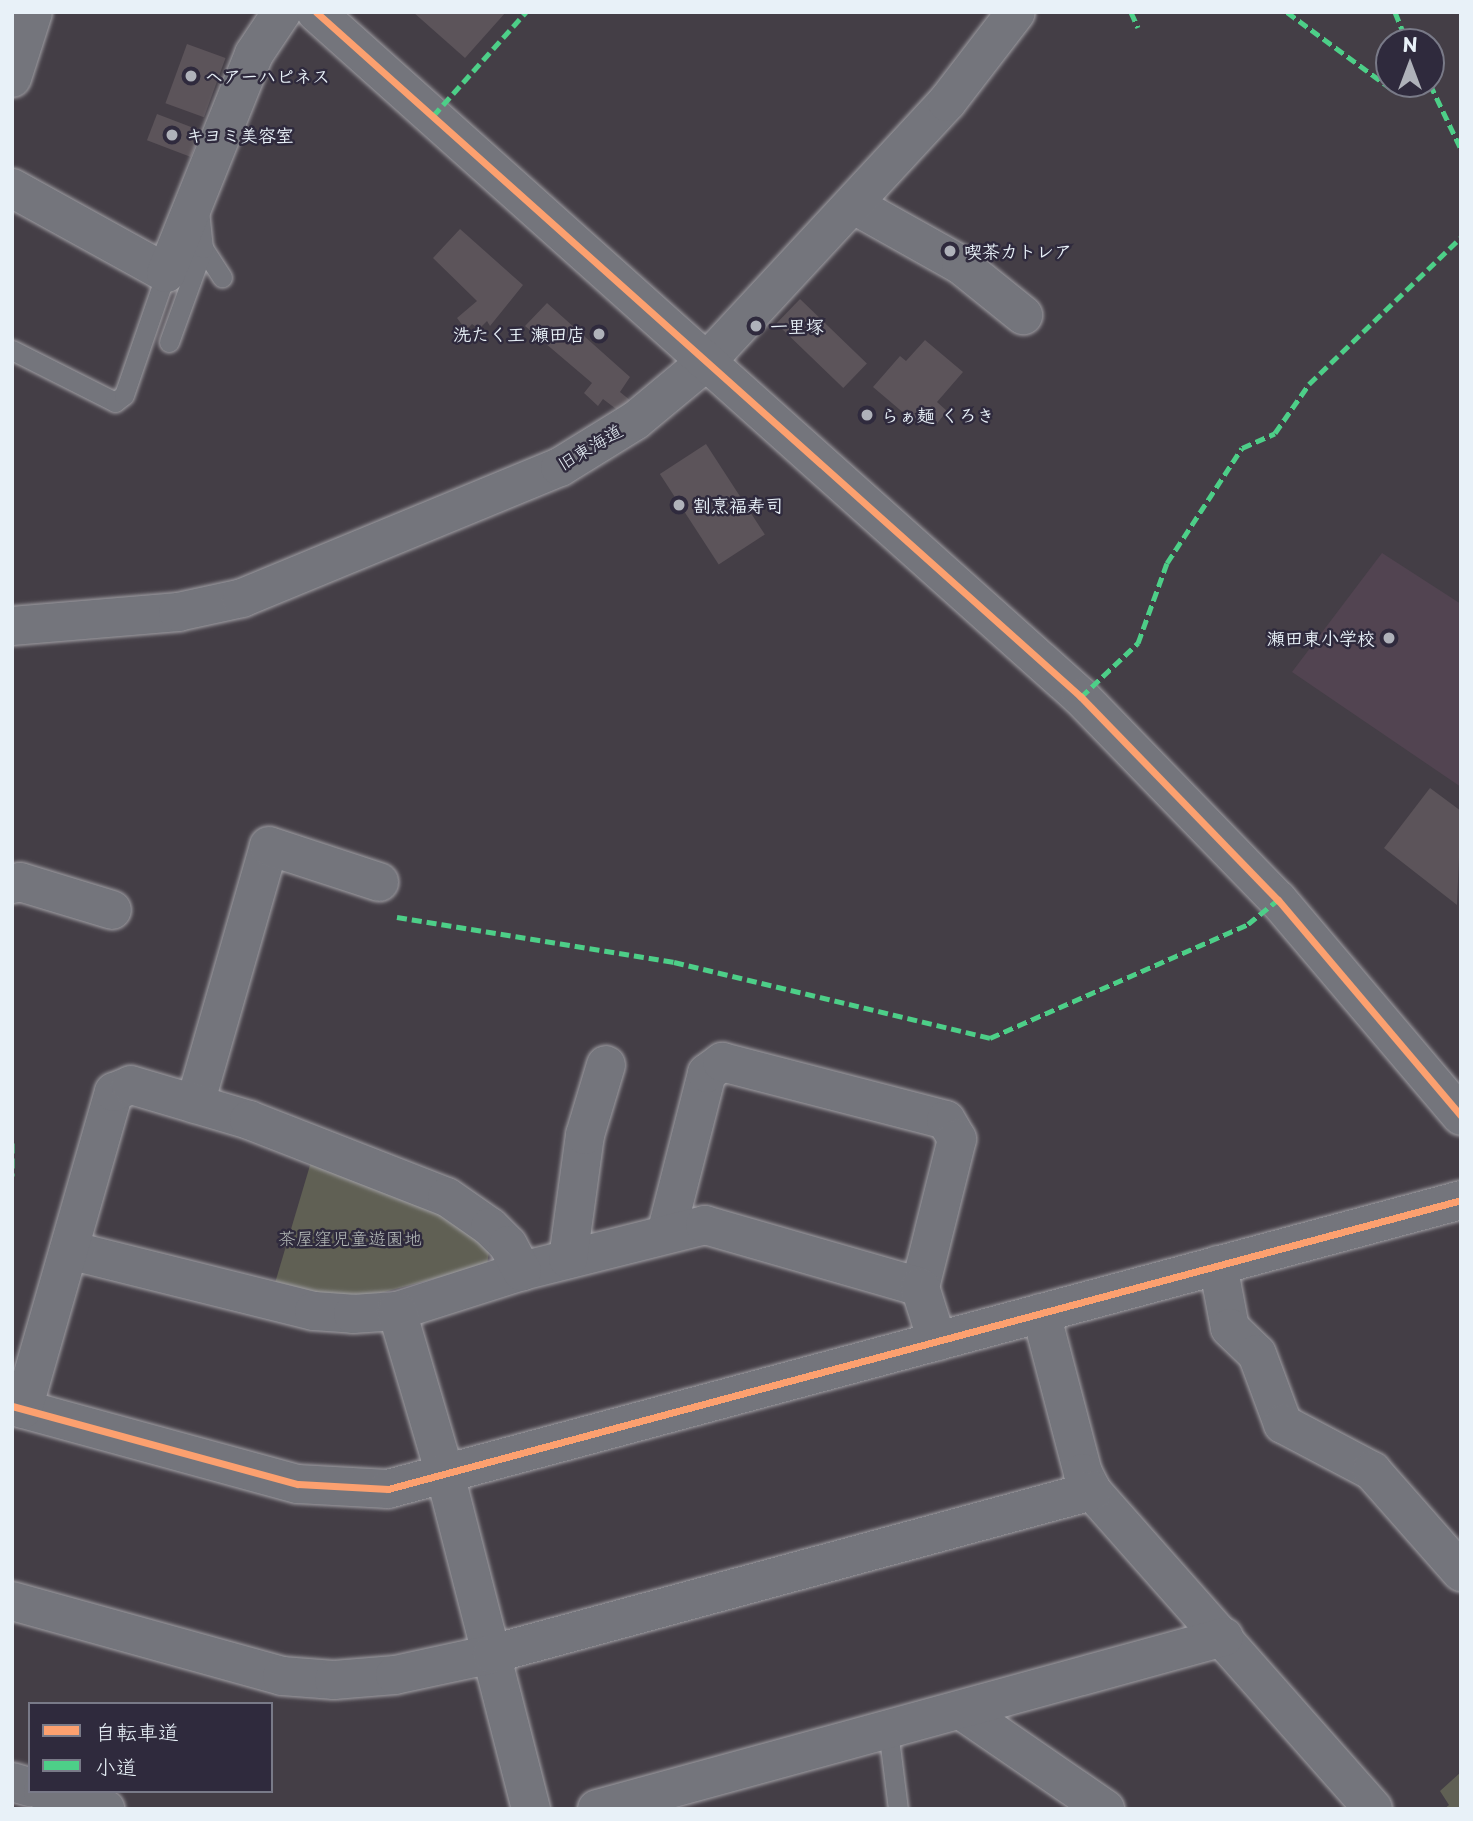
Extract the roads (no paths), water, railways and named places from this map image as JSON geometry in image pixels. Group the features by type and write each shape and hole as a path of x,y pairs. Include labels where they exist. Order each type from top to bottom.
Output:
{"street":[{"path":"12,78 33,12"},
{"path":"12,188 166,273 254,54 282,12"},
{"path":"316,12 999,621 1177,793 1347,976 1461,1116"},
{"name":"旧東海道","path":"12,626 178,612 242,597 560,467 636,420 707,361 947,102 1016,12"},
{"path":"854,205 961,265 1023,315"},
{"path":"195,1104 268,846 379,882"},
{"path":"12,884 20,882 111,910"},
{"path":"666,1234 707,1073 722,1062 946,1120 957,1139 920,1287 937,1341"},
{"path":"568,1259 585,1135 606,1065"},
{"path":"522,1271 508,1245 490,1227 447,1197 249,1120 131,1085 114,1092 69,1250 18,1408 298,1484 388,1489 1461,1199"},
{"path":"69,1250 314,1311 397,1311 522,1271 705,1225 920,1287"},
{"path":"1218,1265 1230,1328 1257,1354 1283,1423 1372,1471 1461,1572"},
{"path":"397,1311 445,1474 531,1809"},
{"path":"1041,1313 1083,1473 1092,1491 1224,1637 1373,1809"},
{"path":"12,1601 282,1676 334,1681 395,1675 492,1654 1092,1491"},
{"path":"597,1809 1224,1637"},
{"path":"961,1710 1105,1809"},
{"path":"50,1793 105,1809"}],"lane":[{"path":"169,342 203,248 197,195"},
{"path":"203,248 222,277"},
{"path":"12,350 115,402 124,394 166,273"},
{"path":"888,1730 898,1809"}],"place":[{"name":"ヘアーハピネス","path":"191,76"},
{"name":"キヨミ美容室","path":"172,135"},
{"name":"喫茶カトレア","path":"950,251"},
{"name":"一里塚","path":"756,326"},
{"name":"洗たく王 瀬田店","path":"599,334"},
{"name":"らぁ麺 くろき","path":"867,415"},
{"name":"割烹福寿司","path":"679,505"},
{"name":"瀬田東小学校","path":"1389,638"}],"park label":[{"name":"茶屋窪児童遊園地","path":"350,1238"}]}
